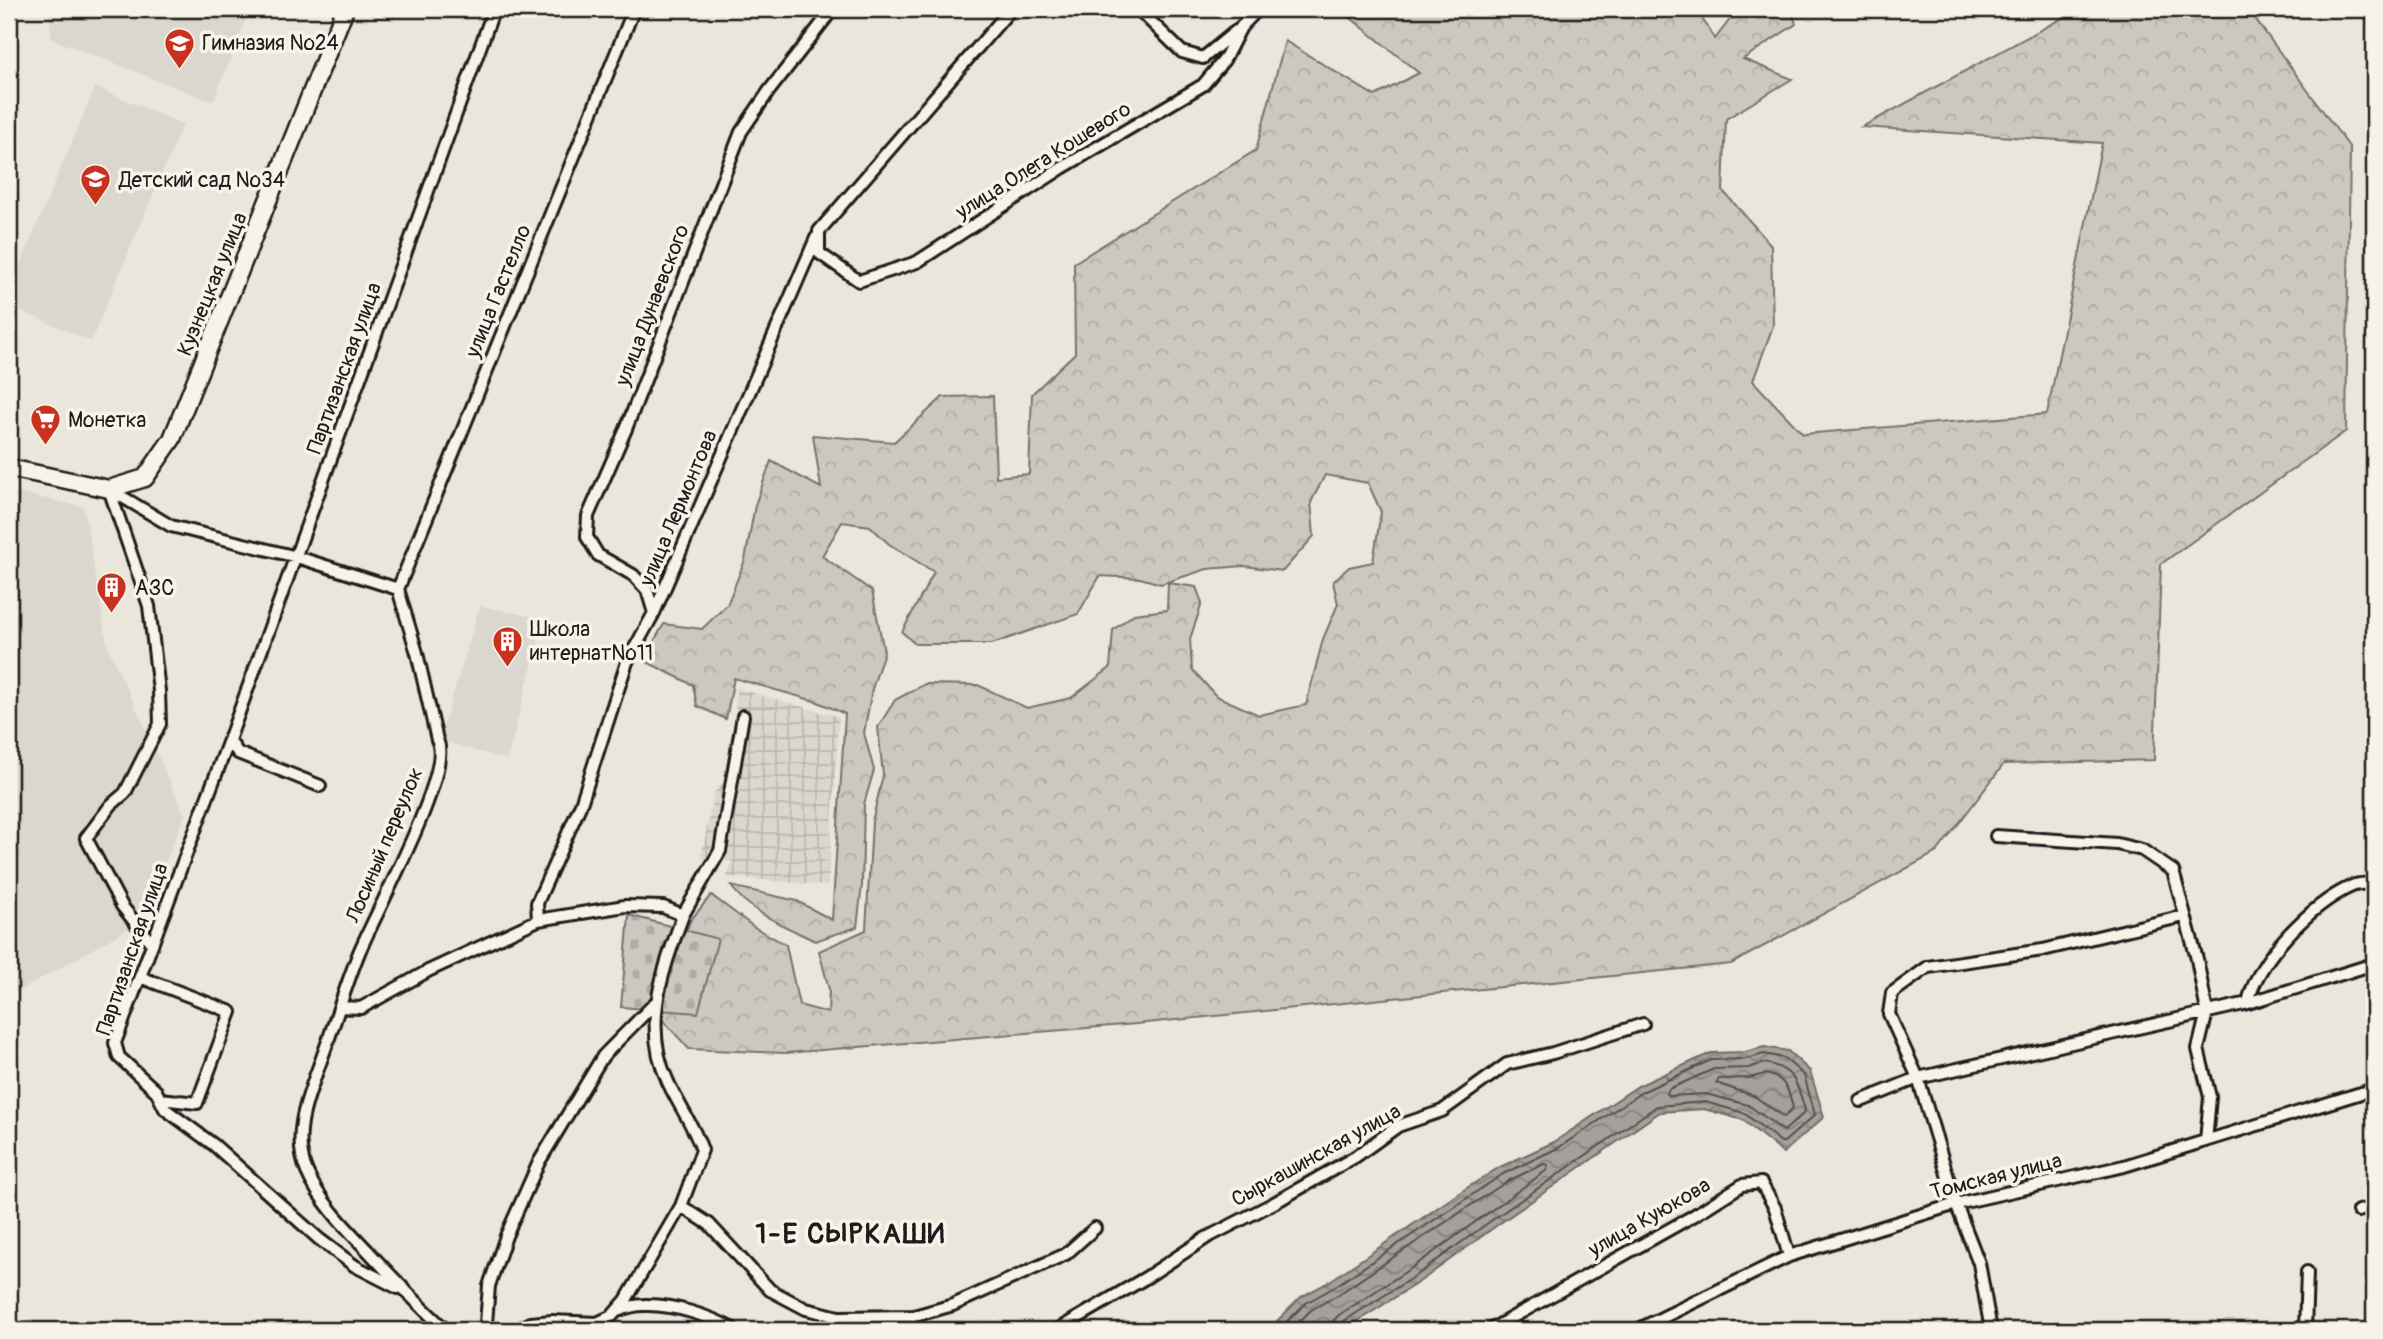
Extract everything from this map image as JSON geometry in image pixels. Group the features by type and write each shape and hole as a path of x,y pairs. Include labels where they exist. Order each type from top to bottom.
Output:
{"main road":[{"name":"Кузнецкая улица","path":"9,468 109,489 145,478 172,439 345,9"}],"street":[{"name":"Партизанская улица","path":"405,1291 355,1266 319,1239 214,1145 164,1108 156,1091 119,1057 115,1043 297,556 494,9"},
{"name":"улица Гастелло","path":"398,589 634,9"},
{"name":"улица Дунаевского","path":"654,612 647,590 633,575 598,555 587,537 588,516 626,429 741,132 769,91 833,9"},
{"name":"улица Лермонтова","path":"538,920 537,903 581,804 627,662 654,612 819,231 1011,9"},
{"path":"1138,9 1182,52 1203,58 1241,27"},
{"name":"улица Олега Кошевого","path":"819,231 819,253 859,281 918,262 1062,168 1203,85 1224,60 1241,27 1258,9"},
{"path":"109,489 172,526 297,556 398,589"},
{"path":"109,489 149,606 160,724 125,793 111,805 86,838 122,906 152,944"},
{"name":"Лосиный переулок","path":"398,589 441,747 436,777 392,887 358,953 306,1105 299,1139 307,1172 336,1216 405,1291"},
{"path":"517,1330 531,1323 597,1323 612,1316 626,1300 681,1206 702,1150 693,1125 659,1061 654,1030 656,1002 683,915 720,851 743,716"},
{"path":"229,740 237,753 320,786"},
{"path":"1996,836 2118,844 2142,850 2173,871 2197,959 2207,1012 2198,1049 2210,1097 2206,1141"},
{"path":"2248,1003 2269,959 2311,912 2355,885 2374,883"},
{"path":"340,1007 362,1008 428,971 538,920 625,906 663,907 683,915"},
{"path":"1990,1330 1979,1263 1956,1204 1918,1078 1889,1014 1892,993 1928,967 2043,950 2184,916"},
{"path":"1861,1101 1918,1078 2248,1003 2374,964"},
{"path":"140,977 231,1012 197,1103 160,1099"},
{"path":"482,1330 486,1323 489,1286 524,1192 539,1162 603,1056 656,1002"},
{"name":"Сыркашинская улица","path":"1057,1330 1147,1277 1206,1238 1355,1157 1398,1126 1442,1111 1507,1064 1553,1053 1643,1024"},
{"name":"Томская улица","path":"1637,1330 1788,1256 1956,1204 2124,1166 2374,1089"},
{"name":"улица Куюкова","path":"1490,1330 1693,1216 1742,1185 1761,1183 1775,1208 1788,1256"},
{"path":"681,1206 709,1224 770,1290 806,1310 839,1317 914,1316 953,1305 1066,1254 1095,1228"},
{"path":"2358,1211 2374,1207"},
{"path":"2305,1330 2307,1272"},
{"path":"405,1291 446,1330"},
{"path":"617,1311 641,1304 661,1306 714,1319 736,1330"}],"shaded area":[{"name":"Гимназия №24","path":"48,9 250,9 213,102 52,39"},
{"name":"Детский сад №34","path":"95,87 183,124 91,341 9,306 9,291"},
{"path":"9,491 84,507 107,645 185,815 140,922 9,997"},
{"path":"480,606 544,619 507,760 439,740"},
{"path":"736,688 839,717 828,886 727,877 732,861 701,857 714,793 735,769"}],"green space":[{"path":"1696,9 1715,39 1738,9 1791,9 1796,24 1743,59 1792,79 1726,119 1723,191 1771,245 1773,326 1753,381 1803,434 2047,414 2102,143 1862,127 2079,9 2248,9 2350,148 2346,431 2161,564 2154,760 2004,764 1937,852 1731,964 1136,1024 786,1053 689,1049 658,1015 690,921 711,895 754,927 786,945 799,1005 828,1013 829,989 819,951 866,930 872,822 883,775 878,727 895,700 925,684 978,685 1027,708 1071,698 1110,668 1113,630 1134,614 1167,610 1168,583 1196,587 1202,603 1190,639 1192,669 1216,696 1259,715 1306,705 1323,639 1338,604 1333,582 1349,567 1373,562 1381,512 1368,483 1325,475 1311,502 1314,536 1283,571 1244,566 1207,569 1161,584 1140,578 1100,576 1078,614 992,644 915,644 902,632 934,572 889,544 870,526 842,522 822,556 872,591 884,652 872,689 864,733 874,770 864,804 862,885 857,927 815,941 759,912 731,886 797,901 832,920 845,714 818,702 734,678 726,719 697,706 693,685 643,660 664,624 702,629 727,605 745,560 755,505 771,461 821,488 813,435 894,442 943,397 993,396 996,477 1029,474 1032,394 1075,353 1074,263 1256,150 1285,41 1375,96 1419,73 1342,11"},
{"path":"9,344 18,345 14,375 9,374"},
{"path":"629,915 718,939 698,1013 621,1007"}],"water":[{"path":"1764,1047 1788,1051 1810,1071 1824,1117 1783,1153 1743,1120 1704,1109 1660,1112 1422,1280 1344,1330 1268,1330 1301,1297 1327,1283 1500,1167 1554,1142 1638,1086 1711,1053 1745,1052"}],"place":[{"name":"Гимназия №24","path":"179,70"},
{"name":"Детский сад №34","path":"96,207"},
{"name":"Монетка","path":"45,447"},
{"name":"АЗС","path":"112,615"},
{"name":"Школа интернат№11","path":"507,668"}],"district":[{"name":"1-Е СЫРКАШИ","path":"851,1233"}]}
